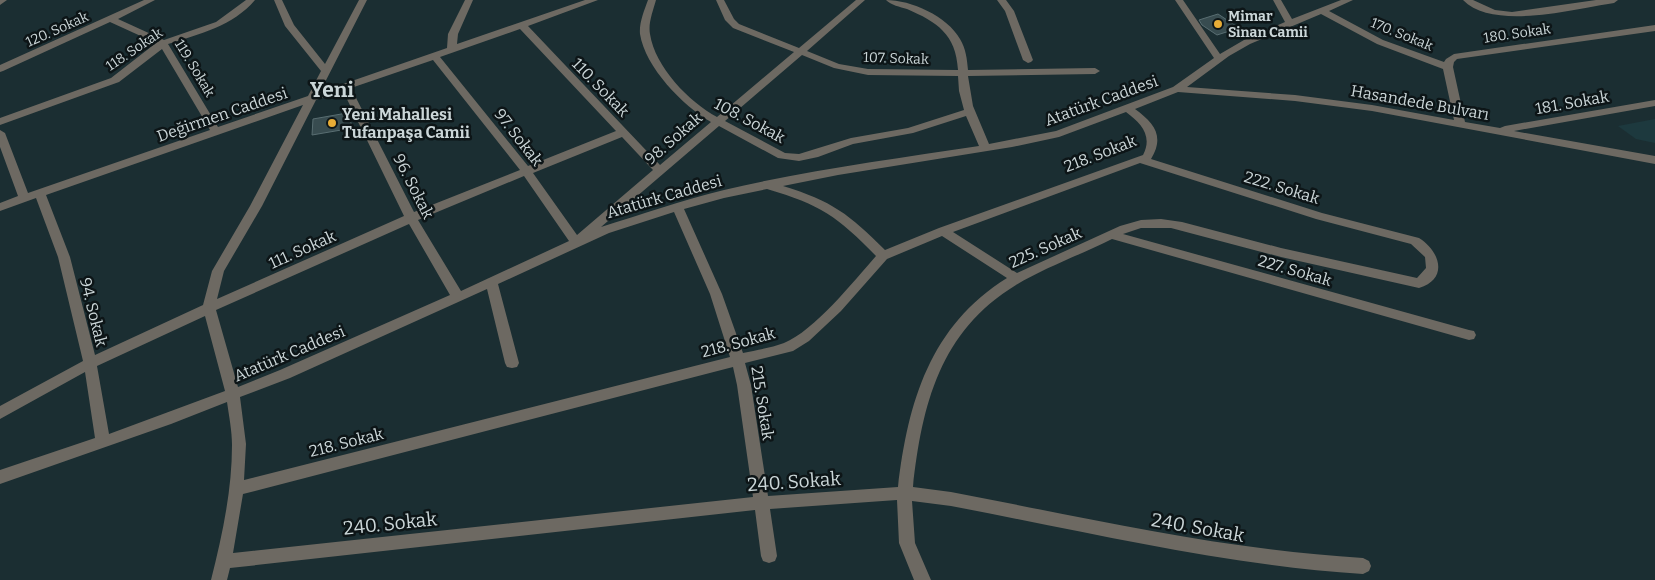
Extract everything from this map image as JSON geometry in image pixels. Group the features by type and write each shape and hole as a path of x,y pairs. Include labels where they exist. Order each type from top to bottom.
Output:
{"street":[{"name":"120. Sokak","path":"0,69 152,0"},
{"name":"118. Sokak","path":"0,122 115,80 163,43 219,24 235,14 251,0"},
{"path":"278,0 290,26 326,71"},
{"path":"219,580 236,488 239,444 233,395 209,308 211,294 218,272 256,206 363,0"},
{"path":"452,48 453,34 469,0"},
{"name":"Değirmen Caddesi","path":"0,207 346,87 581,2 594,0"},
{"name":"108. Sokak","path":"652,0 644,24 645,34 650,51 675,90 702,112 782,156 794,159 806,158 843,143 900,133 970,112"},
{"name":"107. Sokak","path":"720,0 730,20 736,26 854,70 887,73 1095,71"},
{"name":"98. Sokak","path":"576,242 717,120 861,0"},
{"path":"890,0 930,17 950,33 960,50 962,73 970,112 985,148"},
{"path":"1001,0 1009,11 1028,60"},
{"path":"1179,0 1219,59"},
{"path":"1277,0 1290,23"},
{"name":"Atatürk Caddesi","path":"0,477 233,395 458,298 612,227 677,206 724,194 838,171 1060,134 1177,89 1247,42 1349,0"},
{"path":"1467,0 1480,8 1494,13 1512,15 1614,0"},
{"name":"170. Sokak","path":"1321,10 1380,42 1448,66"},
{"name":"119. Sokak","path":"111,20 163,43 216,132"},
{"name":"110. Sokak","path":"520,24 659,170"},
{"name":"180. Sokak","path":"1448,66 1449,61 1462,54 1655,28"},
{"name":"97. Sokak","path":"434,54 527,172 576,242"},
{"path":"1448,66 1460,124"},
{"name":"96. Sokak","path":"346,87 411,218 458,298"},
{"name":"Hasandede Bulvarı","path":"1177,89 1337,103 1655,160"},
{"name":"181. Sokak","path":"1495,131 1655,103"},
{"name":"218. Sokak","path":"236,488 788,348 837,308 882,256 1077,181 1141,160 1150,152 1153,142 1152,133 1146,123 1128,109"},
{"name":"111. Sokak","path":"0,412 90,363 209,308 411,218 624,132"},
{"path":"0,133 25,198"},
{"name":"222. Sokak","path":"1141,160 1320,216 1415,241 1425,248 1432,261 1433,268 1428,279 1419,284"},
{"path":"769,186 798,194 829,208 852,226 882,256"},
{"name":"94. Sokak","path":"40,193 64,257 90,363 103,442"},
{"name":"215. Sokak","path":"677,206 714,285 739,361 769,556"},
{"name":"225. Sokak","path":"923,580 911,556 906,539 905,518 908,468 917,422 936,364 944,347 970,314 1003,286 1016,278 1136,225 1170,223 1244,243 1419,284"},
{"path":"943,231 1016,278"},
{"name":"227. Sokak","path":"1112,235 1469,335"},
{"path":"491,282 512,363"},
{"name":"240. Sokak","path":"224,561 761,503 906,493 950,499 1232,554 1313,563 1363,566"}],"shaded area":[{"path":"1655,119 1655,143 1636,139 1618,126"}],"building":[{"name":"Mimar Sinan Camii","path":"1218,14 1239,28 1217,35 1202,25 1199,20"},
{"name":"Yeni Mahallesi Tufanpaşa Camii","path":"347,113 353,128 312,135 313,119"}],"place":[{"name":"Mimar Sinan Camii","path":"1218,24"},
{"name":"Yeni Mahallesi Tufanpaşa Camii","path":"332,123"}],"district":[{"name":"Yeni","path":"332,90"}]}
